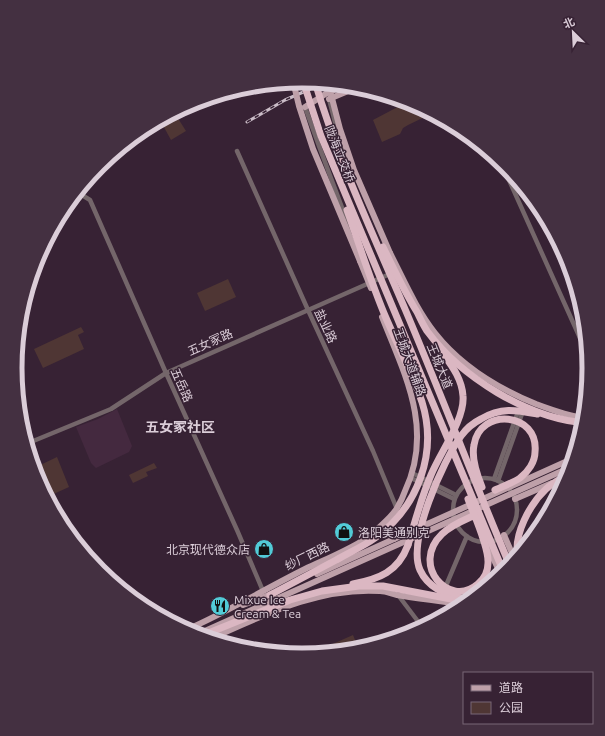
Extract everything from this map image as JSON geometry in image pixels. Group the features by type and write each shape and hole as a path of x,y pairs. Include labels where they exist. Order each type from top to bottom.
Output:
{"highway":[{"name":"陇海立交桥","path":"306,88 321,136 362,234"},
{"name":"陇海立交桥","path":"317,88 349,176"},
{"path":"266,593 338,559 374,539 392,524 406,508 416,489 426,454 427,425 422,402 378,300 321,136"},
{"path":"209,633 290,600 378,578 392,570 405,554 418,509 431,475 459,419 463,403 462,386 459,378 427,331 399,278 336,143"},
{"name":"王城大道","path":"349,176 417,338 483,502 508,558"},
{"name":"王城大道","path":"362,234 501,566"},
{"path":"427,331 447,352 481,382 512,400 543,413 575,422"},
{"path":"461,599 445,594 429,583 420,569 417,560 418,538 424,517 438,480 461,436 469,427 482,418 496,412 514,410 578,422"},
{"path":"495,490 522,476 531,466 535,456 536,447 533,436 527,427 518,421 508,419 493,421 480,430 474,445 476,471 508,558"},
{"path":"457,463 488,555 488,562 484,576 476,585 468,590 455,591 440,584 435,578 431,570 429,556 433,545 441,534 473,516"},
{"path":"518,547 521,528 528,510 546,488 560,480"},
{"path":"322,591 359,586 383,586 460,599"}],"main road":[{"name":"王城大道辅路","path":"295,88 308,136 360,261 408,383 415,407 418,453 411,476"},
{"path":"330,89 340,129 354,170 390,253 435,333 456,356 490,382 556,412 579,417"},
{"path":"306,107 327,93 335,90"},
{"path":"329,99 347,91"},
{"path":"194,627 266,593 394,539 567,461"},
{"path":"205,631 564,470"},
{"path":"473,516 554,475"},
{"name":"纱厂西路","path":"266,593 362,540 390,517 397,509 411,476"},
{"path":"515,499 561,478"},
{"path":"431,522 495,490"},
{"path":"504,535 512,554"},
{"path":"486,541 498,569"},
{"path":"218,636 278,609 328,594 353,591 381,591 454,604"}],"street":[{"path":"329,99 345,155 388,254 399,270"},
{"path":"306,107 318,146 363,262 369,284"},
{"name":"盐业路","path":"237,150 373,451 397,509"},
{"path":"508,177 582,341"},
{"name":"五岳路","path":"82,195 90,200 166,373 266,593"},
{"name":"五女冢路","path":"32,440 74,425 111,409 166,373 399,270"},
{"path":"496,480 525,399"},
{"path":"411,476 455,497"},
{"path":"483,478 496,480 505,485 515,499 515,519 511,528 504,535 486,541 476,540 460,531 456,524 453,516 455,497 463,486 472,480 483,478"},
{"path":"439,601 467,536"},
{"path":"398,595 419,623"}],"shaded area":[{"path":"117,409 132,446 129,452 96,468 91,463 76,427 98,419"}],"green space":[{"path":"401,105 427,116 403,128 400,134 382,142 373,120"},
{"path":"177,117 186,131 171,140 163,125"},
{"path":"228,279 236,297 205,311 197,293"},
{"path":"81,327 84,332 78,335 84,349 43,368 34,349"},
{"path":"57,457 69,487 52,495 40,465"},
{"path":"154,463 157,468 146,472 148,476 133,483 129,475"},
{"path":"353,635 356,643 339,646 324,648"}],"railway":[{"path":"247,122 285,100 313,88"}],"place":[{"name":"洛阳美通别克","path":"344,532"},
{"name":"北京现代德众店","path":"264,549"},
{"name":"Mixue Ice Cream & Tea","path":"220,606"}],"district":[{"name":"五女冢社区","path":"180,427"}]}
